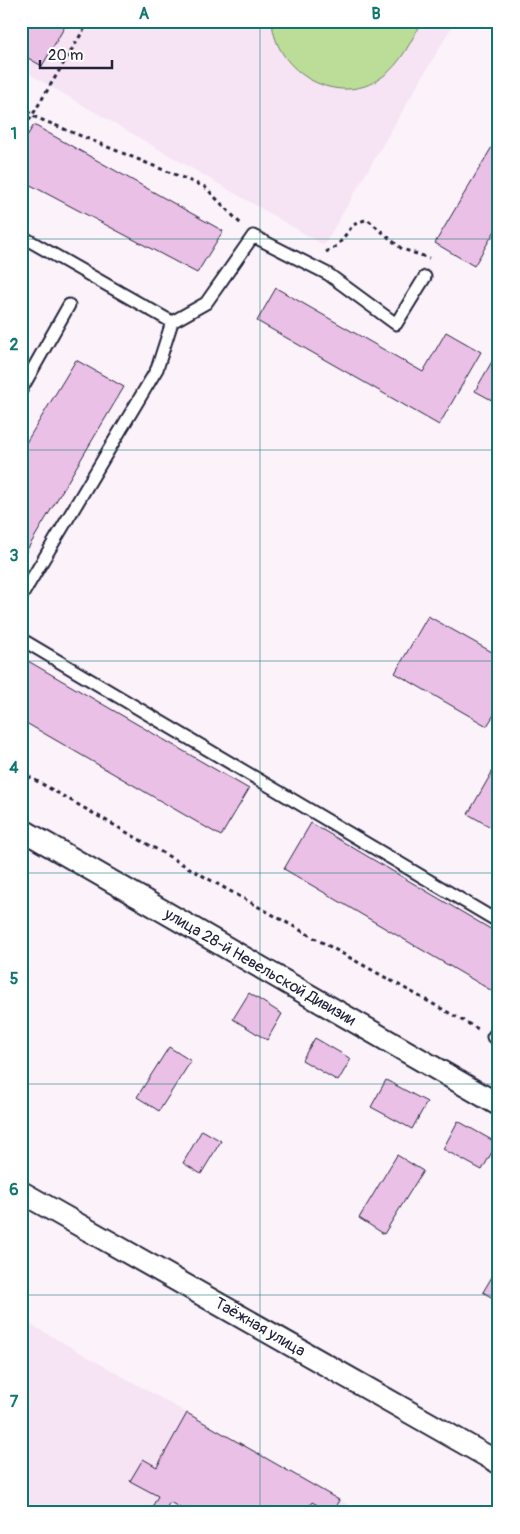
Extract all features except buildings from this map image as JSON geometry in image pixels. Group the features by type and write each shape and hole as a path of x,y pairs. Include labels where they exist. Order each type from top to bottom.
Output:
{"street":[{"name":"улица 28-й Невельской Дивизии","path":"21,829 499,1105"},
{"name":"Таёжная улица","path":"21,1192 499,1463"}],"lane":[{"path":"21,236 172,322"},
{"path":"21,597 156,369 172,322 206,303 253,236 328,274 396,324 425,277"},
{"path":"21,390 69,305"},
{"path":"21,639 499,922"}],"path":[{"path":"21,134 89,21"},
{"path":"21,106 35,118 205,187 253,236"},
{"path":"320,252 328,252 337,246 353,225 367,219 402,248 432,260"},
{"path":"21,772 212,882 496,1033"}],"shaded area":[{"path":"21,21 455,21 324,245 21,69"},
{"path":"21,1319 363,1513 21,1513"}],"green space":[{"path":"272,21 422,21 405,52 389,72 365,86 347,89 329,87 312,80 297,70 284,56 276,40"}]}
